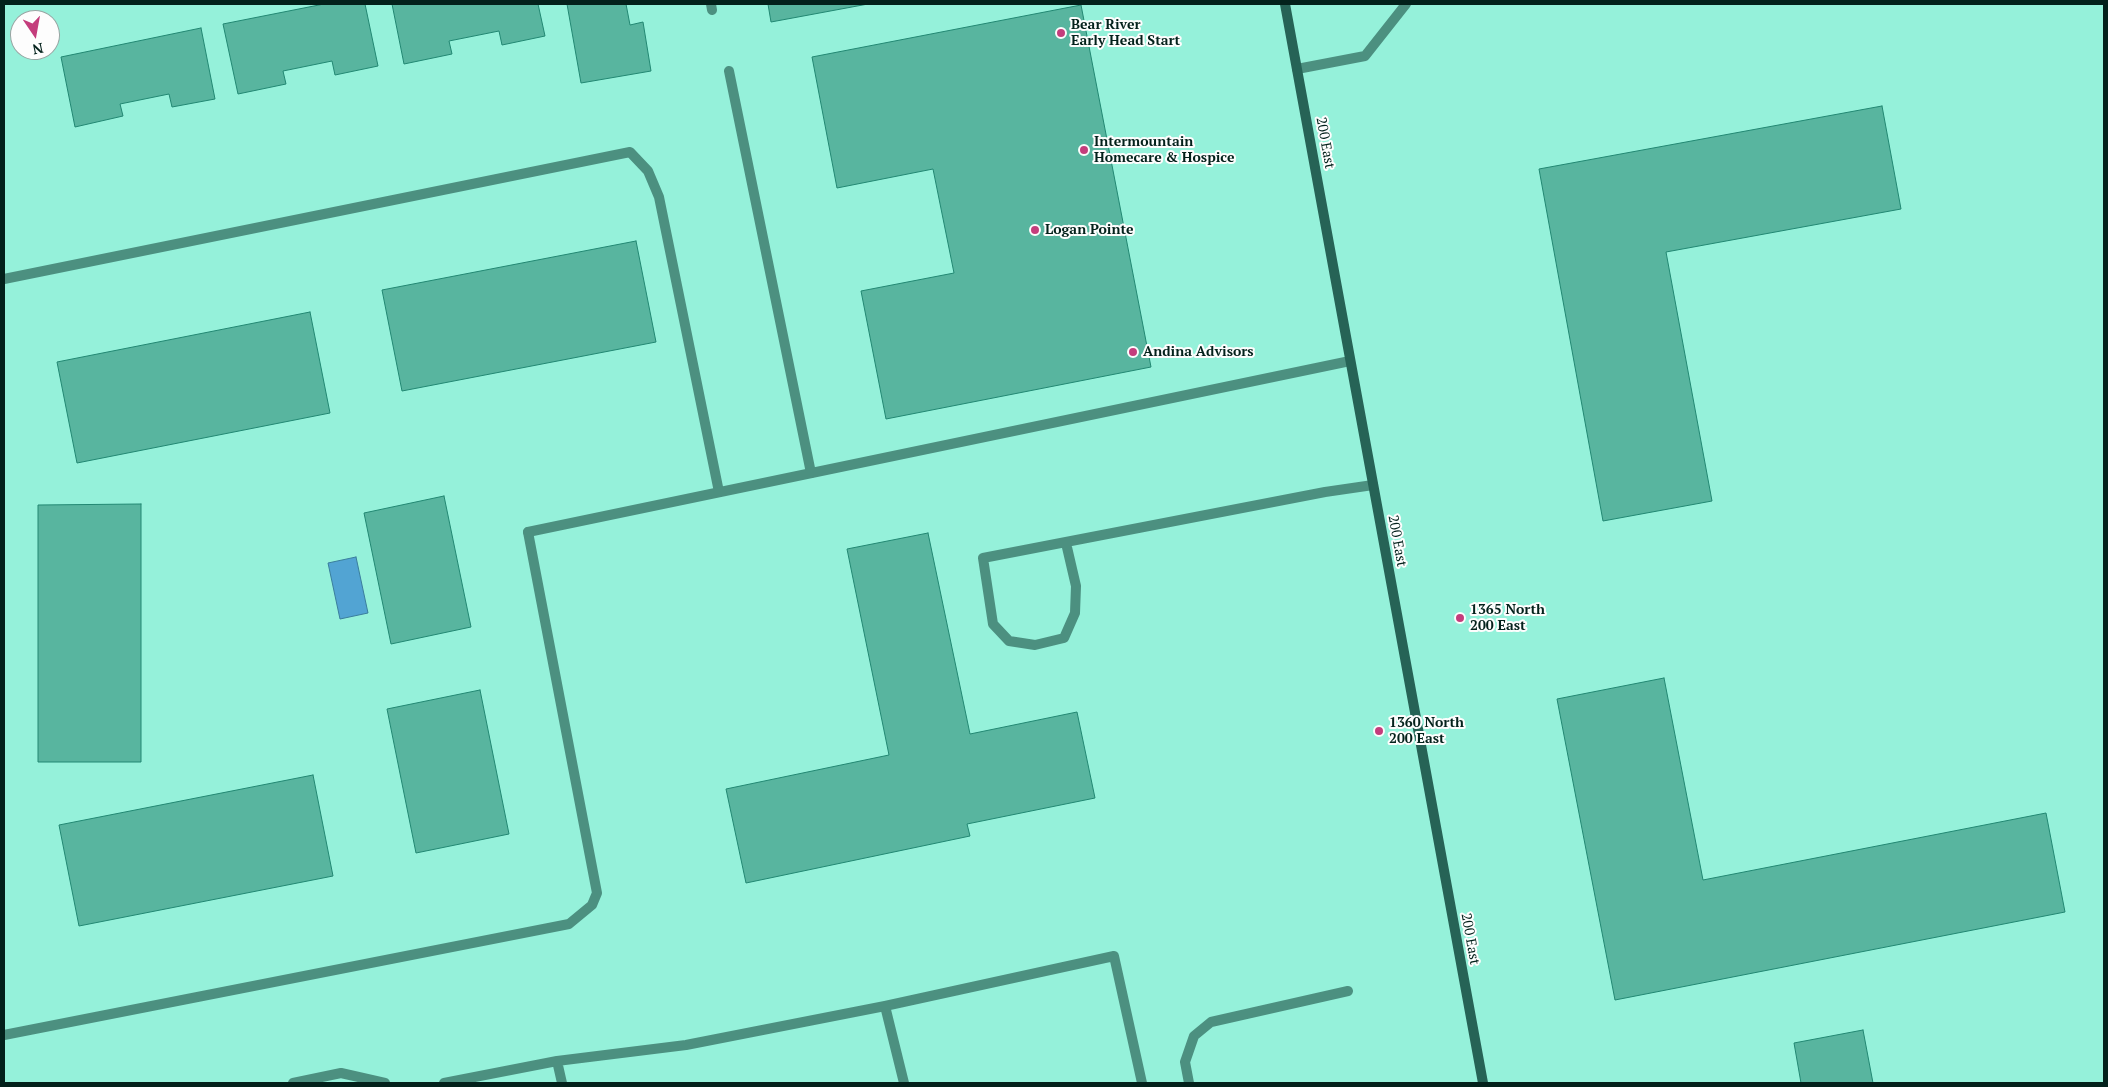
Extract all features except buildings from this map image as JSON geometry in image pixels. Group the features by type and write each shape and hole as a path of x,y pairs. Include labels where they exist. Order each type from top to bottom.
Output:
{"main road":[{"name":"200 East","path":"1285,4 1483,1083"}],"street":[{"path":"1297,69 1365,56 1406,4"},
{"path":"729,71 812,473"},
{"path":"4,279 630,152 648,171 660,197 719,492"},
{"path":"4,1035 569,924 592,905 597,893 528,532 1350,360"},
{"path":"1066,543 1076,586 1075,613 1064,638 1035,645 1009,641 993,624 983,558 1325,492 1373,485"},
{"path":"444,1083 557,1061 686,1045 885,1006 1114,956 1142,1083"},
{"path":"1189,1083 1185,1062 1194,1036 1210,1022 1348,991"},
{"path":"885,1006 904,1083"},
{"path":"557,1061 562,1083"},
{"path":"293,1083 340,1073 384,1083"}],"water":[{"path":"356,557 368,613 340,619 328,563"}],"place":[{"name":"Bear River Early Head Start","path":"1061,33"},
{"name":"Intermountain Homecare & Hospice","path":"1084,150"},
{"name":"Logan Pointe","path":"1035,230"},
{"name":"Andina Advisors","path":"1133,352"},
{"name":"1365 North 200 East","path":"1460,618"},
{"name":"1360 North 200 East","path":"1379,731"}]}
